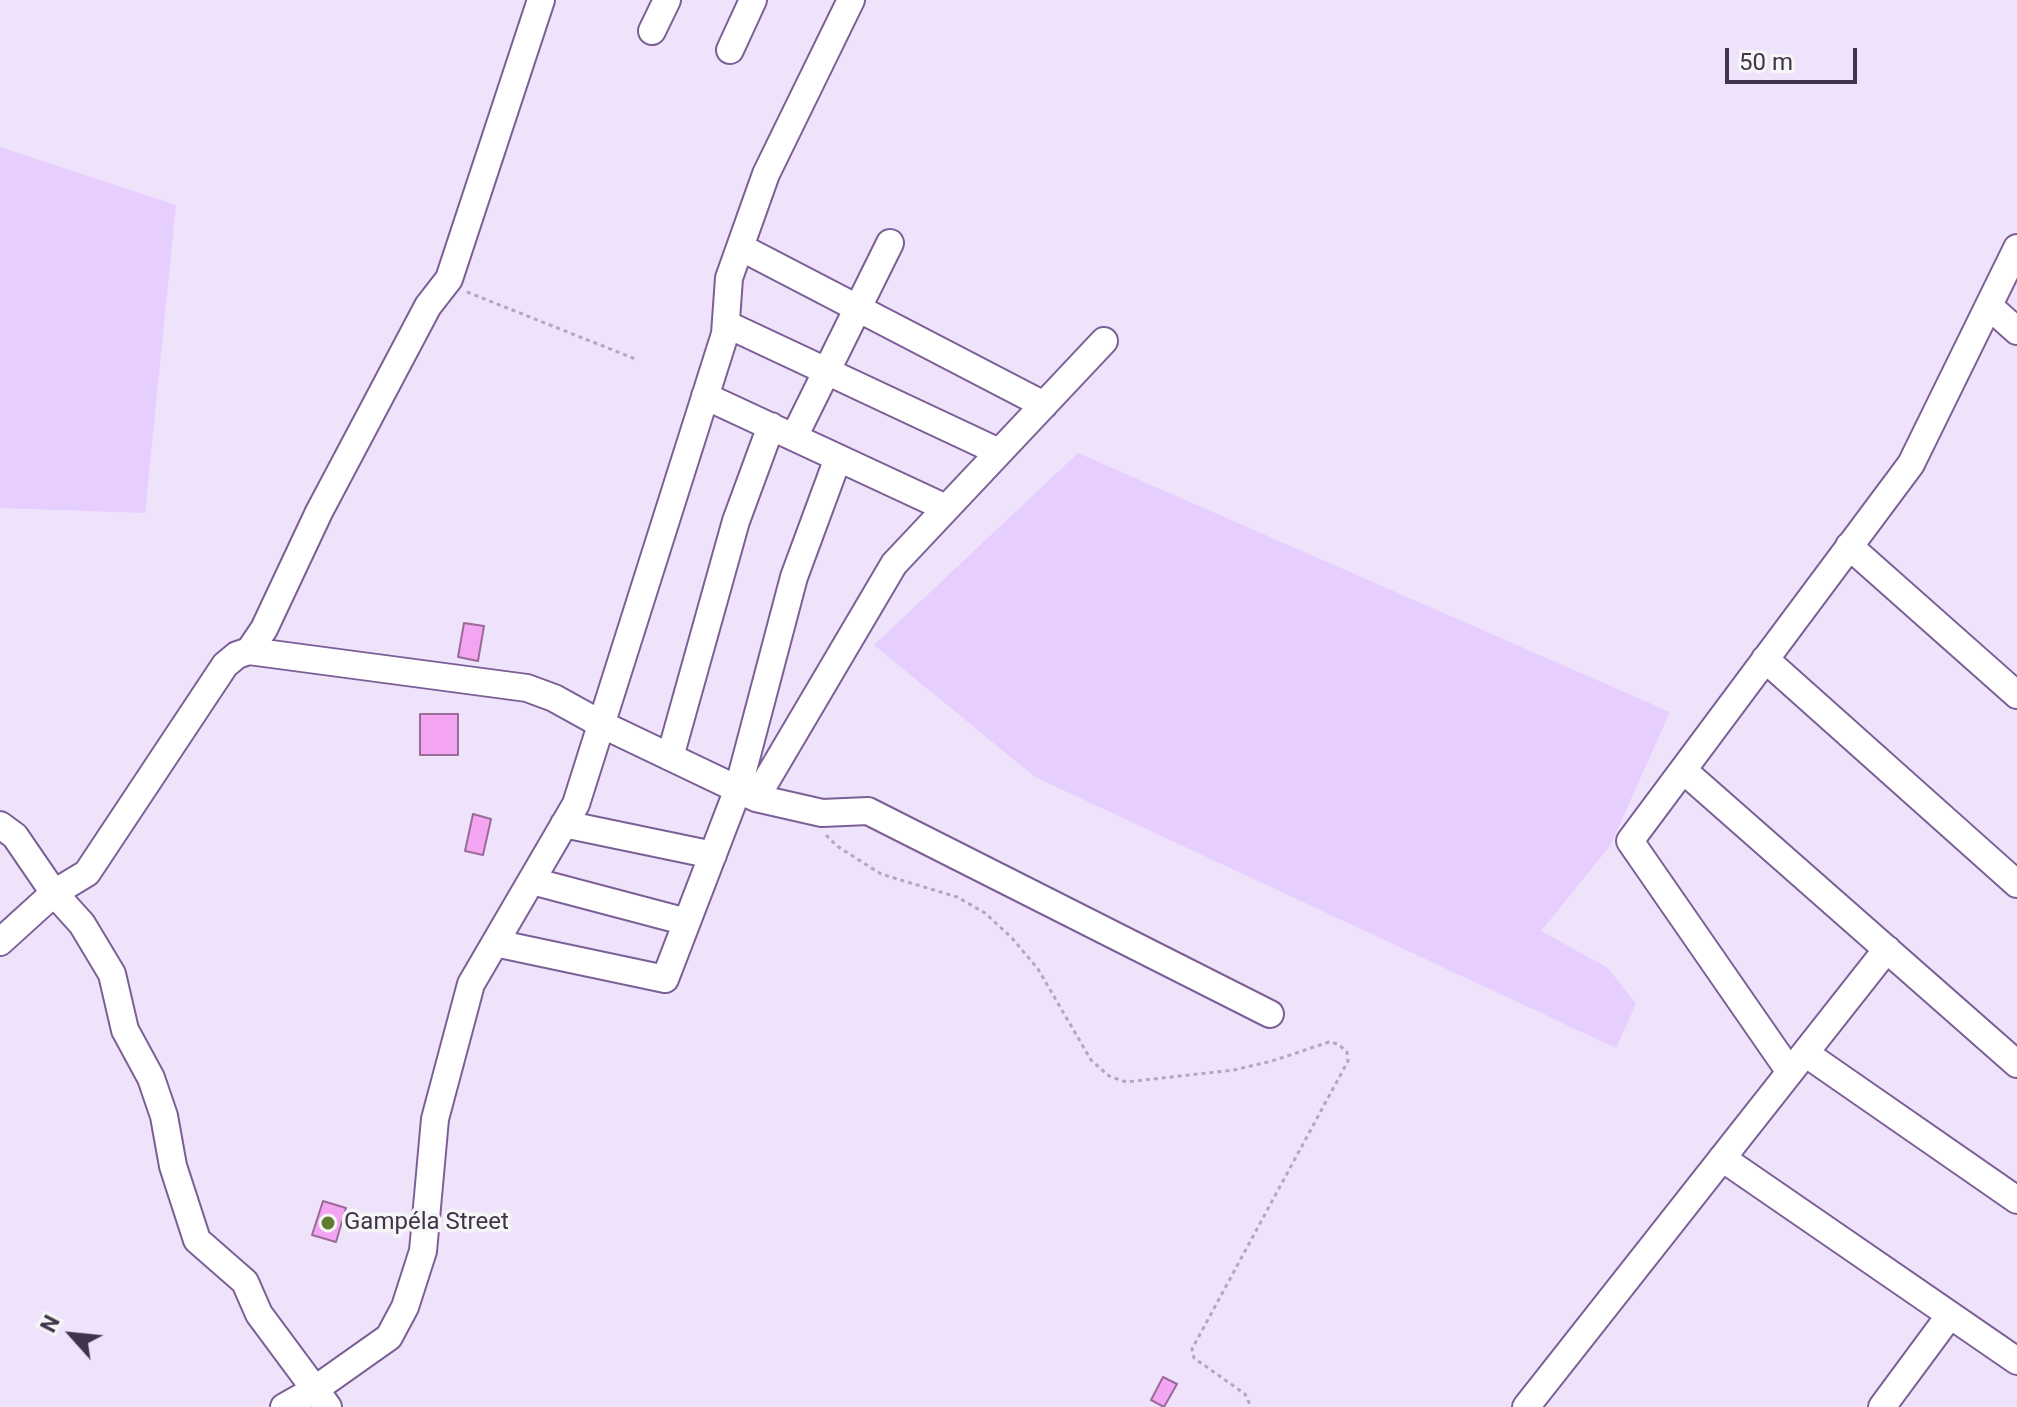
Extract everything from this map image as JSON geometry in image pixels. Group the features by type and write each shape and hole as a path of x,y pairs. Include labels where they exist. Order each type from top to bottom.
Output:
{"street":[{"path":"249,651 264,629 319,512 428,306 449,279 541,0"},
{"path":"652,31 667,0"},
{"path":"730,50 753,0"},
{"path":"284,1407 321,1398 389,1337 405,1307 423,1251 435,1119 471,984 576,804 725,334 729,278 766,174 851,0"},
{"path":"670,757 736,521 782,431 827,371 890,243"},
{"path":"740,247 1044,405"},
{"path":"2017,248 1911,464 1630,841 1798,1062 2017,1200"},
{"path":"1989,306 2017,331"},
{"path":"726,324 999,452"},
{"path":"495,943 665,979 713,855 747,794 894,564 1104,341"},
{"path":"705,396 946,508"},
{"path":"747,794 794,577 838,458"},
{"path":"1849,546 2017,695"},
{"path":"0,942 54,893 87,873 225,665 237,655 249,651 527,688 554,698 747,794 822,813 868,811 1270,1014"},
{"path":"1765,659 2017,884"},
{"path":"1683,770 2017,1064"},
{"path":"564,824 713,855"},
{"path":"0,825 15,836 54,893 82,924 112,974 125,1030 151,1078 164,1116 173,1166 197,1240 245,1282 259,1314 321,1398"},
{"path":"532,881 687,922"},
{"path":"1526,1407 1887,949"},
{"path":"1722,1158 2017,1361"},
{"path":"1882,1407 1950,1315"}],"path":[{"path":"444,288 453,286 638,360"},
{"path":"799,808 837,846 881,874 957,897 985,913 1012,938 1038,969 1091,1060 1109,1076 1126,1082 1234,1070 1329,1042 1338,1044 1347,1052 1348,1061 1192,1349 1194,1358 1245,1394 1251,1407"}],"shaded area":[{"path":"0,147 176,205 145,513 0,508"},
{"path":"1078,453 1670,712 1610,846 1541,931 1608,968 1636,1004 1616,1048 1035,777 874,645"}],"building":[{"path":"464,623 484,626 478,661 458,657"},
{"path":"420,714 458,714 458,755 420,755"},
{"path":"473,814 491,819 483,855 465,851"},
{"path":"323,1201 346,1208 336,1242 312,1235"},
{"path":"1163,1377 1177,1384 1164,1407 1151,1400"}],"place":[{"name":"Gampéla Street","path":"328,1223"}]}
